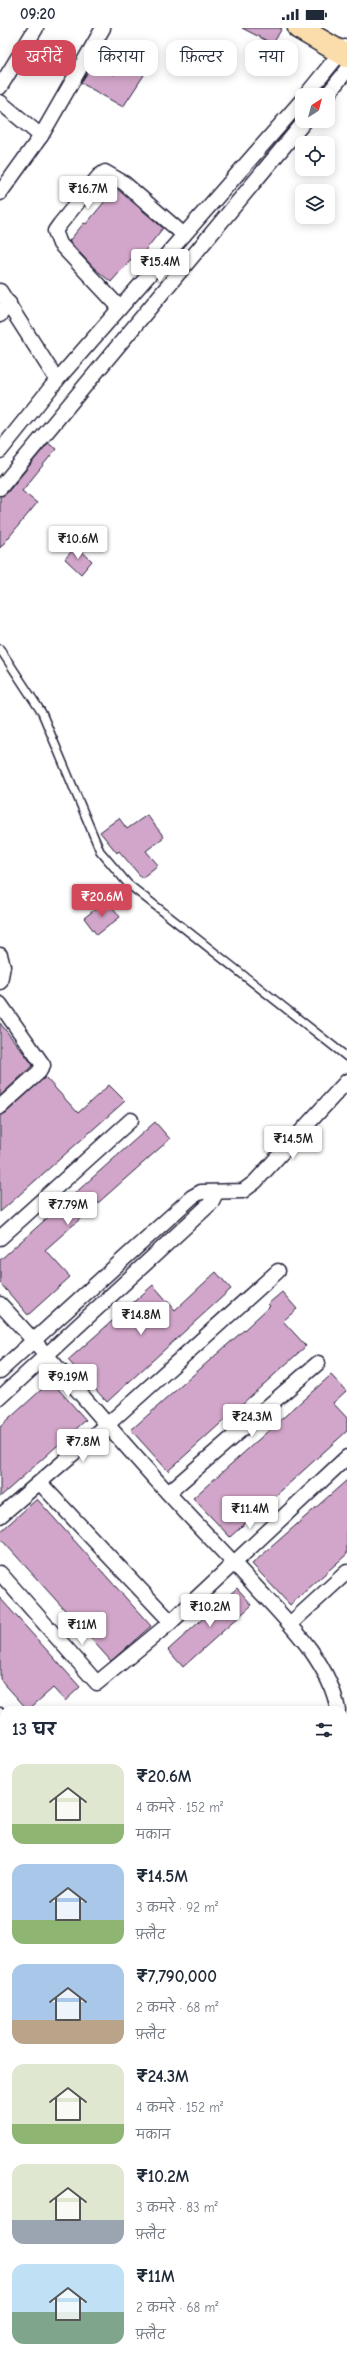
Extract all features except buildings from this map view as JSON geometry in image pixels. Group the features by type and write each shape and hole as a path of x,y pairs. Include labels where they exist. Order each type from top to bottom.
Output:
{"main road":[{"path":"299,28 346,56"}],"street":[{"path":"0,87 36,28"},
{"path":"0,193 41,136 103,28"},
{"path":"313,88 346,56"},
{"path":"330,88 346,56"},
{"path":"0,102 41,136"},
{"path":"0,451 57,380 295,108"},
{"path":"0,488 299,128"},
{"path":"120,308 60,244 55,231 99,176 105,172 118,178 184,235"},
{"path":"0,291 57,380"},
{"path":"0,315 9,304"},
{"path":"0,956 3,966 0,982"},
{"path":"0,1004 43,1065 39,1072 0,1107"},
{"path":"0,1371 183,1204 201,1192 216,1193 243,1191 255,1182 347,1081"},
{"path":"0,1238 130,1120"},
{"path":"0,1398 211,1203 216,1193"},
{"path":"0,1516 108,1424 278,1271"},
{"path":"0,1304 48,1354 168,1493 290,1624 324,1672 330,1683 337,1706"},
{"path":"168,1493 318,1363"},
{"path":"0,1573 97,1683 171,1622 233,1562 347,1457"},
{"path":"40,1483 171,1622"},
{"path":"290,1624 347,1572"}],"lane":[{"path":"0,649 42,712 100,851 128,884 347,1057"}]}
